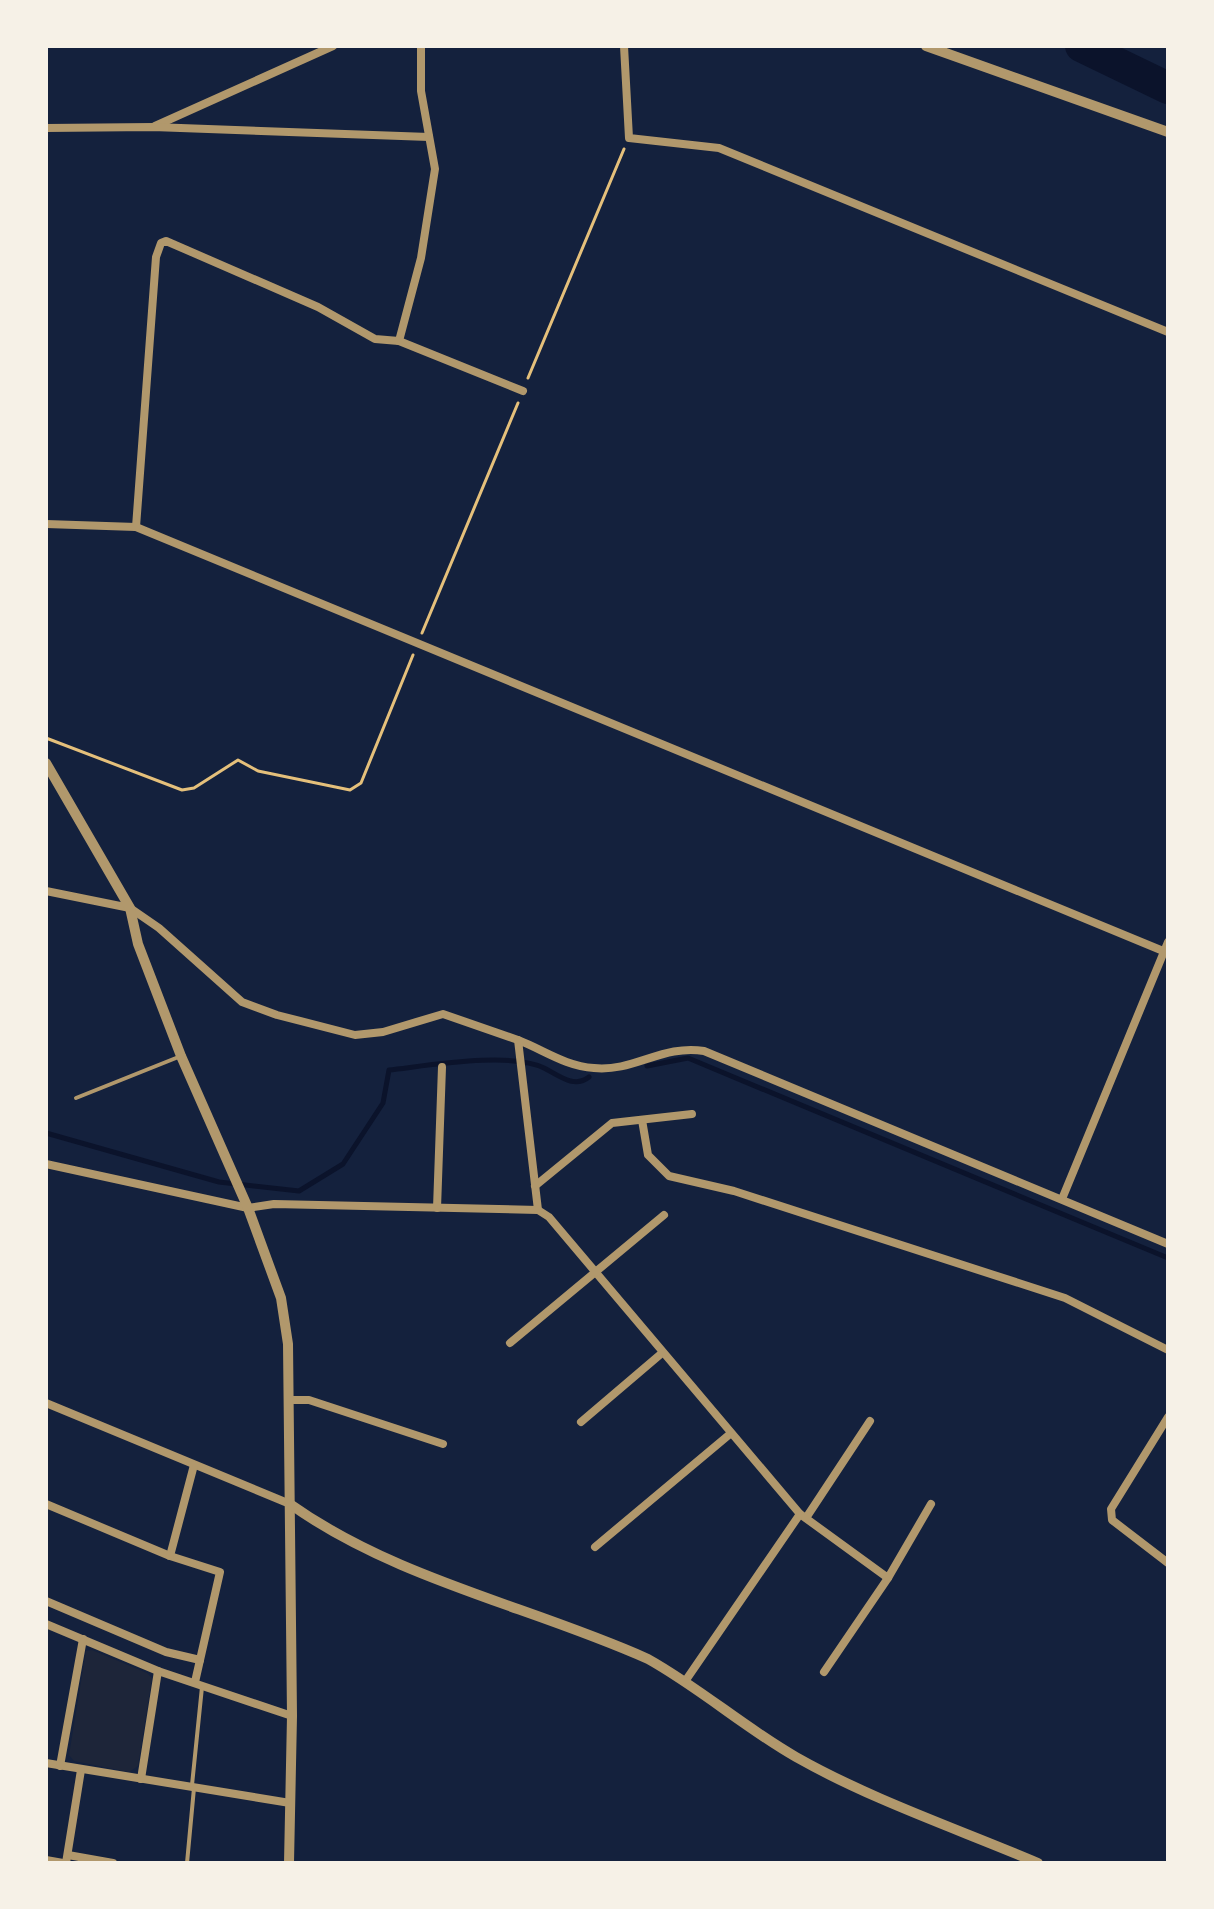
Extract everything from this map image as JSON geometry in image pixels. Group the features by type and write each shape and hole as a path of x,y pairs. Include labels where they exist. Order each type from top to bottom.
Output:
{"street":[{"path":"153,127 333,46"},
{"path":"399,341 416,280 433,180 434,158 421,91 421,46"},
{"path":"624,46 629,138 719,148 1168,332"},
{"path":"926,46 1168,132"},
{"path":"46,128 153,127 429,137"},
{"path":"136,527 156,257 161,243 171,241 208,257 318,307 375,339 399,341 523,391"},
{"path":"46,524 136,527 1166,952"},
{"path":"46,763 130,908 138,944 181,1056 248,1208 281,1298 288,1344 289,1400 292,1716 289,1863"},
{"path":"46,891 130,908 159,928 242,1002 277,1015 346,1034 363,1035 443,1014 559,1061 596,1069 637,1063 670,1049 704,1051 1168,1244"},
{"path":"1062,1199 1168,942"},
{"path":"518,1045 538,1210"},
{"path":"437,1208 442,1067"},
{"path":"535,1186 612,1123 692,1114"},
{"path":"642,1120 648,1155 669,1176 734,1191 1065,1298 1168,1350"},
{"path":"46,1164 248,1208 274,1204 538,1210 549,1217 730,1434 803,1516 888,1578"},
{"path":"510,1343 664,1215"},
{"path":"581,1422 662,1353"},
{"path":"289,1400 309,1400 443,1444"},
{"path":"46,1403 290,1504 324,1529 373,1553 600,1637 686,1680 765,1738 819,1769 1038,1863"},
{"path":"1168,1417 1111,1509 1112,1520 1168,1563"},
{"path":"686,1680 870,1421"},
{"path":"595,1547 730,1434"},
{"path":"170,1556 194,1465"},
{"path":"46,1504 170,1556 220,1572 200,1660 199,1683"},
{"path":"824,1672 888,1578 931,1504"},
{"path":"46,1601 166,1652 200,1660"},
{"path":"46,1624 158,1671 292,1716"},
{"path":"60,1766 83,1639"},
{"path":"141,1779 158,1671"},
{"path":"46,1763 290,1803"},
{"path":"66,1860 81,1770"},
{"path":"46,1860 113,1863"}],"lane":[{"path":"76,1098 181,1056"},
{"path":"187,1863 199,1683"}],"path":[{"path":"46,738 182,790 194,788 238,760 258,771 350,790 361,783 417,645"}],"shaded area":[{"path":"92,1650 147,1673 152,1678 138,1766 129,1772 74,1761 69,1755 86,1651"}],"waterway":[{"path":"1081,46 1168,88"},
{"path":"647,1066 688,1058 1168,1258"},
{"path":"46,1133 219,1182 299,1191 343,1164 383,1103 389,1070 490,1060 529,1063 572,1081 589,1077"}]}
